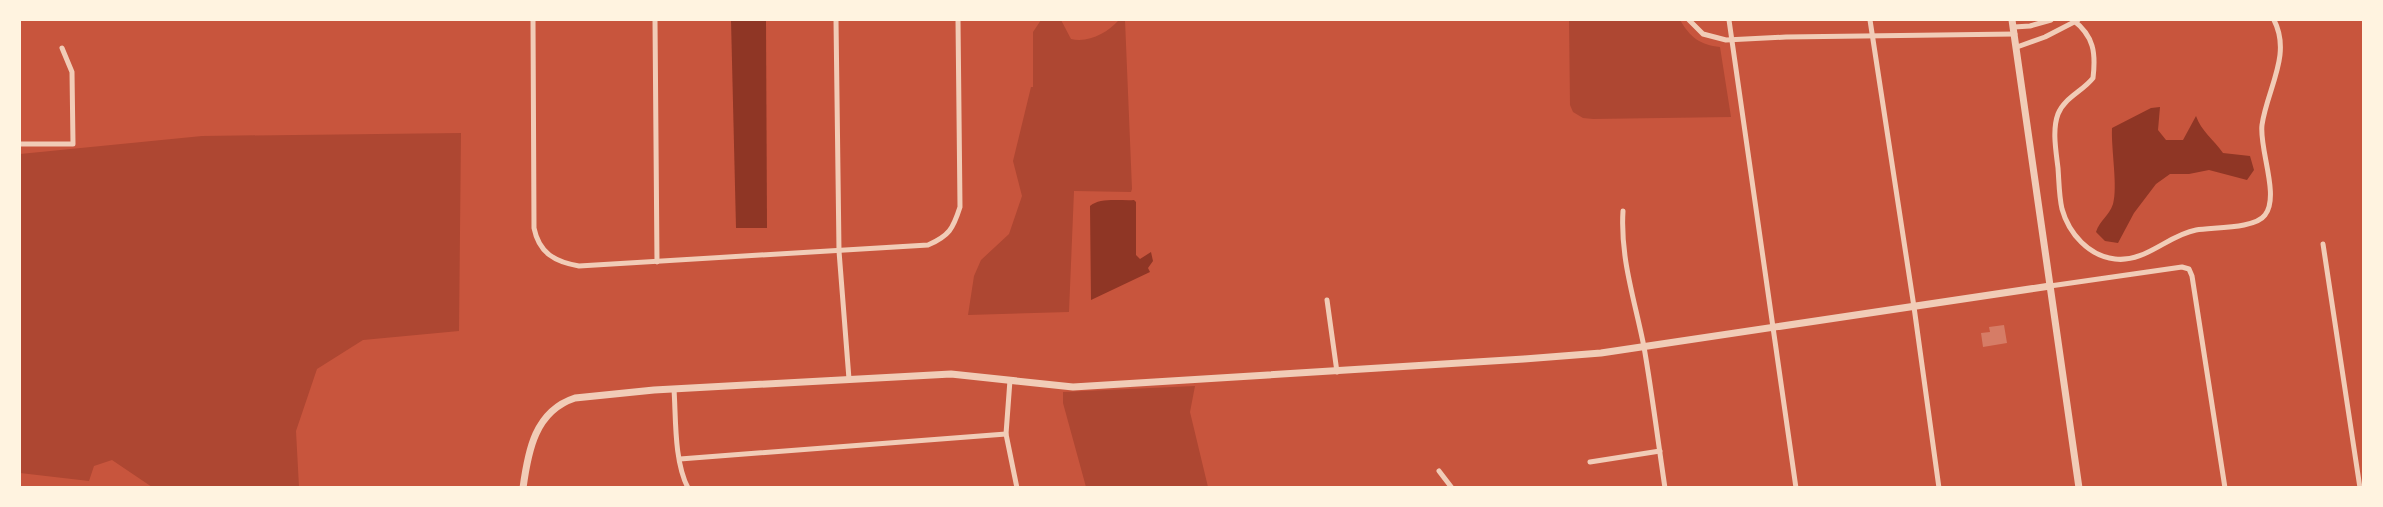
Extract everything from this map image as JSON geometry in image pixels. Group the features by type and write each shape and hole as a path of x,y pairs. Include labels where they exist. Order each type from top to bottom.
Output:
{"street":[{"path":"533,20 534,228 537,240 546,255 563,263 579,266 928,245 943,238 953,228 960,207 958,20"},
{"path":"655,20 657,262"},
{"path":"836,20 839,251 849,379"},
{"path":"1689,20 1699,30 1720,40 1872,37 2030,26 2051,20"},
{"path":"1729,20 1796,488"},
{"path":"1870,20 1939,488"},
{"path":"2017,46 2044,37 2076,20 2092,40 2095,57 2093,78 2066,102 2058,113 2055,129 2055,150 2062,209 2082,244 2094,253 2116,259 2133,258 2193,230 2245,226 2256,223 2265,215 2270,192 2262,127 2280,61 2282,45 2274,20"},
{"path":"2014,27 2079,488"},
{"path":"20,144 73,144 72,72 62,48"},
{"path":"1623,211 1623,244 1627,271 1644,346 1665,488"},
{"path":"2323,244 2361,488"},
{"path":"523,488 530,449 538,427 549,411 575,398 674,389 951,374 1073,387 1568,356 2182,267 2189,269 2193,276 2225,488"},
{"path":"1327,300 1337,372"},
{"path":"1010,380 1006,434 1017,488"},
{"path":"674,389 680,459 688,488"},
{"path":"680,459 1006,434"},
{"path":"1590,462 1660,451"},
{"path":"1439,471 1452,488"}],"shaded area":[{"path":"731,20 766,20 767,228 736,228"},
{"path":"1041,20 1061,20 1071,39 1084,40 1097,36 1119,20 1125,20 1132,189 1131,192 1074,191 1069,312 968,315 974,276 981,260 1009,234 1022,196 1013,161 1031,87 1033,87 1033,32"},
{"path":"1569,20 1680,20 1696,39 1720,47 1731,117 1583,118 1573,112 1570,105"},
{"path":"2160,107 2158,130 2166,140 2183,140 2196,116 2204,131 2223,153 2250,156 2254,170 2247,180 2209,170 2189,174 2170,174 2156,184 2134,213 2118,243 2105,241 2096,232 2113,204 2115,178 2112,128 2151,108"},
{"path":"461,133 459,331 363,340 317,369 296,431 299,487 152,487 112,460 94,466 89,481 20,473 20,154 202,136"},
{"path":"1105,200 1134,200 1136,202 1136,255 1140,259 1151,252 1153,261 1148,268 1150,272 1091,300 1090,206"},
{"path":"1195,386 1190,412 1208,487 1086,487 1063,403 1063,392"}],"building":[{"path":"2004,325 2007,343 1983,347 1981,333 1990,332 1989,327"}]}
